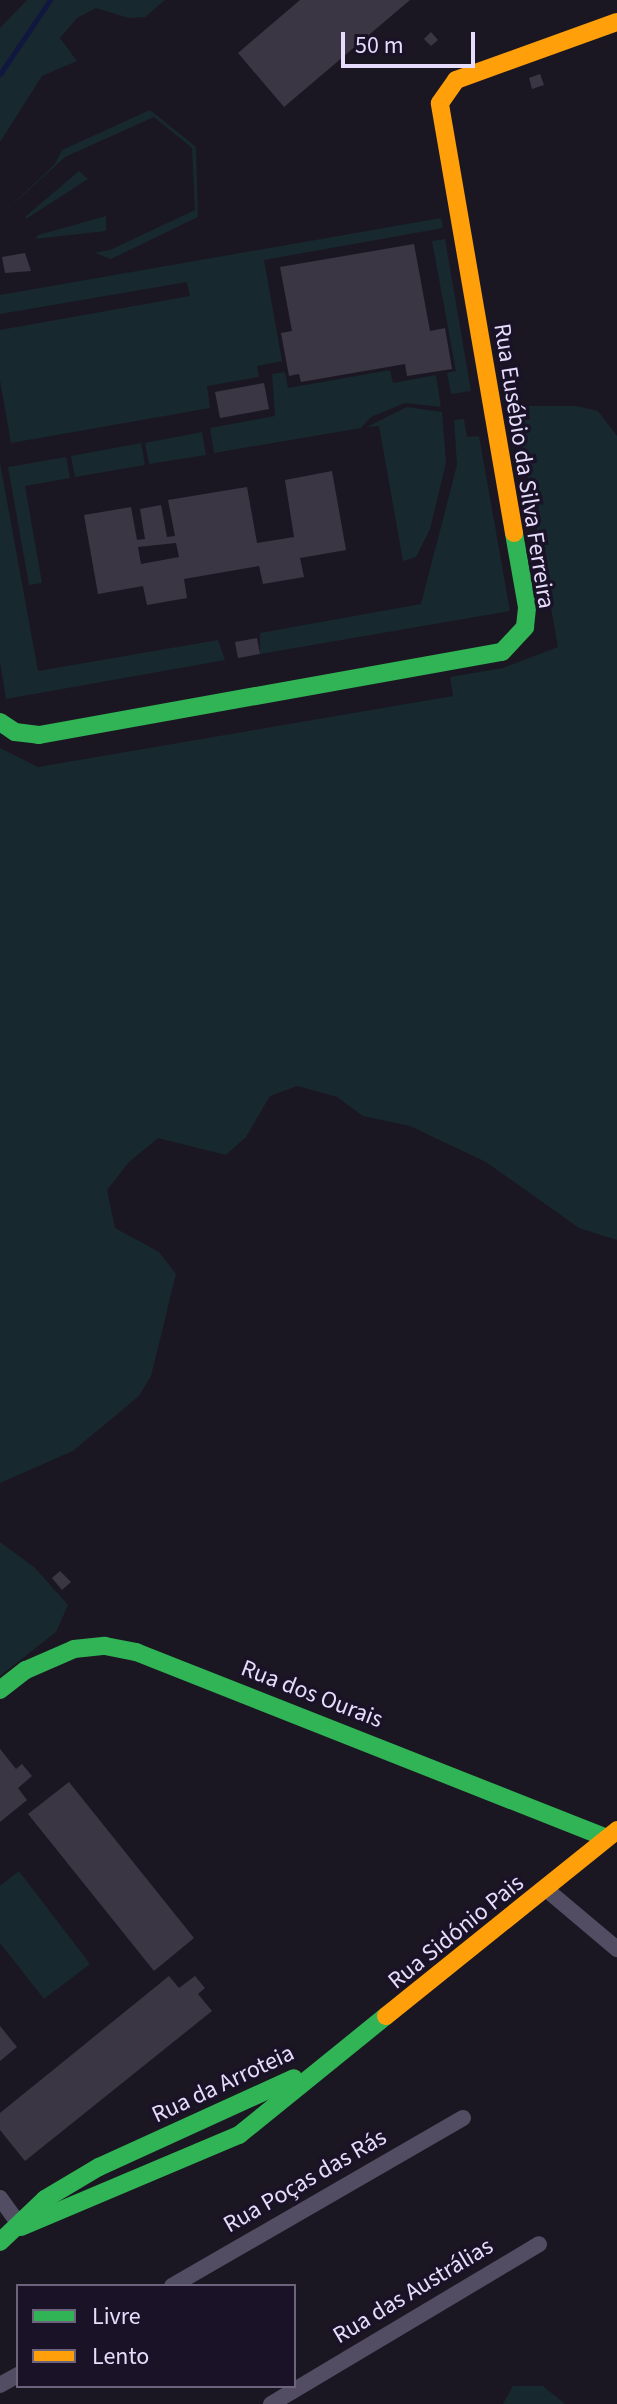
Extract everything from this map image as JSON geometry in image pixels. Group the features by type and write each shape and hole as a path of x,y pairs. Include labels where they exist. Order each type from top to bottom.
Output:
{"street":[{"name":"Rua Eusébio da Silva Ferreira","path":"0,722 15,732 39,735 472,659 502,652 514,643 525,627 527,607 440,109 445,90 456,80 617,22"},
{"name":"Rua dos Ourais","path":"0,1690 37,1664 74,1649 105,1646 136,1652 612,1834"},
{"name":"Rua Sidónio Pais","path":"320,2065 547,1890 612,1834"},
{"path":"547,1890 617,1949"},
{"name":"Rua da Arroteia","path":"21,2227 45,2199 99,2167 320,2065"},
{"name":"Rua da Arroteia","path":"0,2242 21,2227 239,2135 320,2065"},
{"name":"Rua Poças das Rás","path":"175,2284 463,2118"},
{"path":"0,2198 21,2227"},
{"name":"Rua das Austrálias","path":"271,2404 539,2244"}],"shaded area":[{"path":"27,0 165,0 145,17 129,18 96,8 77,18 60,38 77,61 42,76 0,142 0,28"},
{"path":"150,110 196,147 198,217 111,259 95,253 48,262 110,250 195,210 192,148 154,117 65,157 0,216 55,164 62,150"},
{"path":"79,171 88,179 26,219 26,216"},
{"path":"106,216 106,231 35,239 38,235"},
{"path":"441,218 443,228 264,260 282,361 257,366 259,377 207,386 210,408 11,443 0,380 0,330 190,296 187,282 0,314 0,295"},
{"path":"445,239 471,391 451,394 447,373 456,371 432,241"},
{"path":"390,370 393,383 436,375 441,407 405,403 371,417 361,428 214,453 210,428 275,416 272,374 285,372 288,388"},
{"path":"515,406 576,406 598,411 617,436 617,1240 579,1228 486,1162 410,1126 363,1116 337,1097 297,1086 270,1096 246,1137 226,1155 158,1138 129,1162 107,1190 115,1228 159,1252 176,1274 151,1376 139,1396 73,1451 0,1483 0,748 38,767 453,696 450,677 503,668 558,647"},
{"path":"407,407 442,412 446,463 430,529 416,557 403,561 379,426 367,427"},
{"path":"464,419 467,437 479,436 510,611 260,654 260,633 421,604 457,465 454,420"},
{"path":"202,432 206,455 149,464 145,443"},
{"path":"141,443 145,465 75,477 71,456"},
{"path":"66,457 70,478 25,486 42,583 29,585 8,467"},
{"path":"0,463 38,671 218,640 225,660 6,699 0,662"},
{"path":"0,1542 34,1567 68,1605 56,1632 0,1676"},
{"path":"19,1871 90,1964 44,1999 0,1943 0,1886"},
{"path":"513,2386 543,2386 565,2404 503,2404"}],"building":[{"path":"300,0 410,0 284,107 238,53"},
{"path":"431,32 438,40 431,46 424,39"},
{"path":"540,74 544,85 532,89 529,78"},
{"path":"414,244 430,331 445,328 452,369 407,376 405,364 301,382 299,374 289,376 281,333 292,331 280,267"},
{"path":"25,253 31,271 5,273 2,257"},
{"path":"264,383 269,409 220,418 215,392"},
{"path":"332,471 346,550 300,558 304,577 263,584 259,566 184,579 187,598 147,605 143,586 98,594 84,515 131,507 137,540 145,539 140,509 161,505 167,537 175,536 168,500 247,487 257,543 294,537 285,480","holes":["176,543 179,557 141,564 138,547"]},
{"path":"257,638 260,654 238,658 235,642"},
{"path":"60,1571 71,1582 62,1590 52,1578"},
{"path":"0,1749 16,1769 22,1764 32,1776 18,1788 27,1800 0,1822"},
{"path":"69,1782 194,1938 154,1971 28,1814"},
{"path":"169,1976 179,1988 195,1976 205,1988 198,1994 212,2011 25,2161 0,2130 0,2113"},
{"path":"0,2026 17,2047 0,2061"}],"waterway":[{"path":"0,74 50,0"}],"traffic: fast":[{"path":"0,722 15,732 39,735 502,652 525,627 527,607 514,533"},
{"path":"0,1690 26,1670 74,1649 105,1646 136,1652 607,1838"},
{"path":"21,2227 239,2135 386,2016"},
{"path":"0,2242 45,2199 99,2167 294,2078"}],"traffic: slow":[{"path":"514,533 440,103 456,80 617,22"},
{"path":"386,2016 617,1830"}]}
